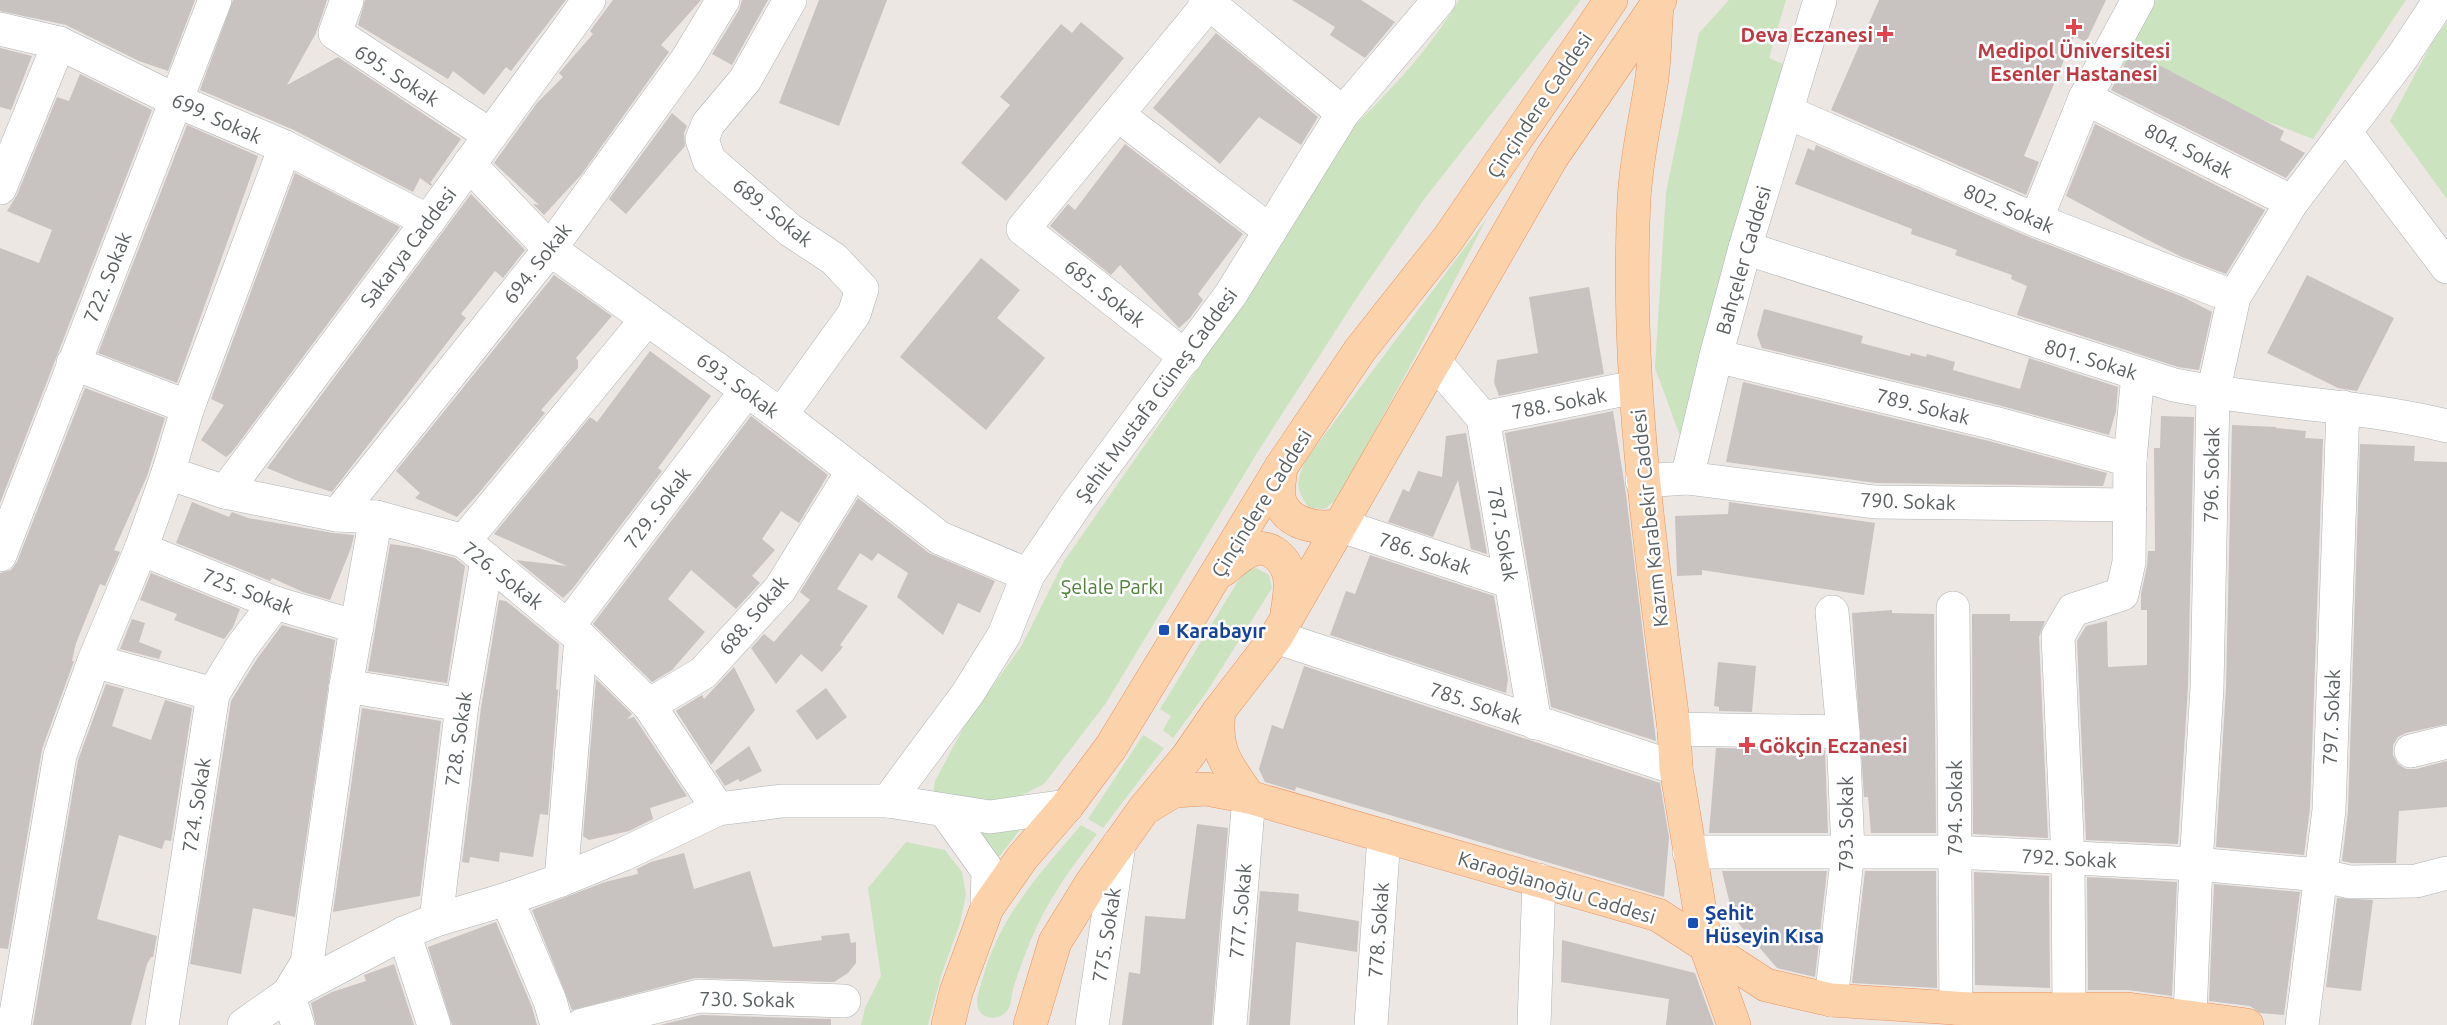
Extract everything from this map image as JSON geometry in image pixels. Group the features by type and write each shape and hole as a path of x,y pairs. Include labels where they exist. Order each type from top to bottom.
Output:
{"main road":[{"name":"Çinçindere Caddesi","path":"948,1025 956,992 987,908 1022,858 1067,806 1111,747 1281,467 1360,350 1448,239 1611,0"},
{"name":"Çinçindere Caddesi","path":"1033,1013 1055,942 1092,882 1144,809 1188,756 1218,711 1281,629 1552,158 1660,1"},
{"name":"Kazım Karabekir Caddesi","path":"1660,1 1634,198 1635,387 1642,481 1674,729 1676,768 1689,852 1706,946 1734,1025"},
{"path":"1281,467 1278,492 1282,506 1294,519 1322,528 1339,525"},
{"path":"1218,574 1245,553 1256,548 1270,550 1282,558 1289,572 1292,588 1281,629"},
{"path":"1218,711 1216,732 1219,748 1249,797"},
{"name":"Karaoğlanoğlu Caddesi","path":"1144,809 1174,791 1206,789 1249,797 1658,915 1766,985 1831,1000 1873,1014 1966,1014 2069,1008 2129,1017 2190,1017 2247,1025"},
{"path":"956,992 966,1022 970,1025"},
{"path":"1013,1025 1033,1013"}],"street":[{"name":"722. Sokak","path":"0,555 215,0"},
{"name":"695. Sokak","path":"347,0 335,33 490,135"},
{"name":"Sakarya Caddesi","path":"225,492 428,221 589,0"},
{"name":"694. Sokak","path":"338,515 550,249 686,61 723,0"},
{"name":"689. Sokak","path":"781,415 854,314 862,289 834,259 790,230 709,160 702,139 708,124 745,80 790,0"},
{"name":"Şehit Mustafa Güneş Caddesi","path":"888,801 968,693 1004,635 1028,575 1076,504 1231,294 1343,113 1439,0"},
{"name":"Bahçeler Caddesi","path":"1687,478 1716,356 1746,248 1820,0"},
{"path":"2036,220 2085,98 2138,0"},
{"path":"1270,231 1118,115 1208,1 1343,113"},
{"name":"796. Sokak","path":"2190,1017 2196,864 2207,688 2212,393 2234,297 2292,202 2345,132 2432,6"},
{"name":"699. Sokak","path":"0,29 59,43 177,101 285,147 428,221"},
{"path":"0,188 13,120 59,43"},
{"name":"804. Sokak","path":"2085,98 2292,202"},
{"name":"802. Sokak","path":"1787,112 2036,220 2234,297"},
{"name":"685. Sokak","path":"1118,115 1023,229 1186,357"},
{"path":"2345,132 2447,267"},
{"path":"14,1025 60,755 94,661 141,549 188,407 285,147"},
{"name":"693. Sokak","path":"469,164 550,249 781,415 939,538 1028,575"},
{"name":"801. Sokak","path":"1746,248 2174,385 2212,393 2343,407 2447,426"},
{"name":"728. Sokak","path":"436,920 462,705 476,550 647,318"},
{"name":"789. Sokak","path":"1716,356 1994,423 2130,460"},
{"path":"1435,362 1483,418"},
{"path":"73,363 188,407"},
{"path":"2069,1008 2068,859 2058,636 2073,610 2122,594 2129,562 2130,460 2139,374"},
{"name":"788. Sokak","path":"1483,418 1635,387"},
{"name":"729. Sokak","path":"574,632 747,390"},
{"name":"797. Sokak","path":"2302,1025 2319,875 2329,810 2343,407"},
{"name":"787. Sokak","path":"1483,418 1535,723"},
{"name":"688. Sokak","path":"649,705 703,673 780,589 853,471"},
{"name":"726. Sokak","path":"168,473 225,492 338,515 376,517 476,550 574,632 649,705 718,809"},
{"path":"1642,481 1687,478"},
{"name":"790. Sokak","path":"1687,478 1875,502 2130,505"},
{"path":"298,1025 288,994 307,963 346,686 376,517"},
{"name":"786. Sokak","path":"1339,525 1511,582"},
{"name":"725. Sokak","path":"141,549 275,603 357,627"},
{"name":"724. Sokak","path":"162,1025 213,694 241,648 275,603"},
{"name":"794. Sokak","path":"1953,608 1954,852 1966,1014"},
{"name":"793. Sokak","path":"1831,1000 1848,852 1843,732 1832,612"},
{"name":"785. Sokak","path":"1281,629 1535,723 1676,768"},
{"path":"561,880 574,632"},
{"path":"94,661 213,694"},
{"path":"346,686 462,705"},
{"path":"1674,729 1843,732"},
{"path":"2411,751 2447,742"},
{"name":"777. Sokak","path":"1230,1025 1249,797"},
{"path":"244,1025 288,994 404,933 436,920 561,880 624,854 718,809 782,801 888,801 990,817 1067,806"},
{"path":"945,811 988,871 987,908"},
{"name":"778. Sokak","path":"1371,1025 1384,836"},
{"name":"775. Sokak","path":"1092,1025 1119,844"},
{"name":"792. Sokak","path":"1689,852 1954,852 2196,864 2319,875 2350,882 2416,881 2447,873"},
{"path":"1534,1025 1539,880"},
{"path":"507,899 558,1025"},
{"path":"404,933 434,1025"},
{"name":"730. Sokak","path":"582,1025 699,996 844,1001"}],"green space":[{"name":"Şelale Parkı","path":"1459,0 1581,0 1425,198 1356,299 1257,453 1106,703 1044,784 1009,802 933,794 935,781 965,725 1022,645 1064,561 1186,386 1355,125 1411,66"},
{"path":"1729,0 1786,0 1769,58 1802,72 1686,452 1655,368 1666,192 1699,33"},
{"path":"2125,0 2406,0 2313,139 2095,55"},
{"path":"2447,22 2447,199 2390,121 2432,43"},
{"path":"1487,218 1338,498 1325,509 1309,508 1298,485 1305,461"},
{"path":"1256,568 1269,575 1272,588 1206,693 1173,738 1163,730 1171,716 1160,709 1241,576 1248,570"},
{"path":"1143,735 1164,748 1103,828 1088,819"},
{"path":"1081,825 1097,834 1051,899 1021,965 1009,1009 1000,1016 988,1017 980,1012 977,998 989,958 999,936 1022,897"},
{"path":"1022,827 996,861 976,829"},
{"path":"906,842 945,850 962,872 966,894 960,923 942,973 928,1025 861,1025 865,1008 881,976 868,888"}],"building":[{"path":"0,0 195,0 168,71 139,61 66,25 0,11"},
{"path":"233,0 327,0 316,33 287,85 338,57 461,139 430,183 431,186 420,178 413,192 294,130 200,90"},
{"path":"365,0 566,0 511,71 506,67 484,95 453,71 448,79 358,25"},
{"path":"613,0 701,0 661,45 669,52 581,175 544,215 533,204 539,205 494,163 537,103 563,77 559,73 593,34 590,31"},
{"path":"742,0 768,0 732,65 712,54 739,10"},
{"path":"819,0 887,0 839,126 779,103"},
{"path":"1292,0 1361,0 1395,22 1365,58 1330,35 1335,27"},
{"path":"1879,0 2106,0 2086,42 2074,36 2024,156 2039,162 2026,195 1831,110"},
{"path":"1081,22 1124,58 1006,201 961,163 1010,105 1000,97 1061,24 1072,33"},
{"path":"1216,33 1318,117 1301,145 1259,117 1220,164 1153,108"},
{"path":"0,48 32,56 11,110 0,107"},
{"path":"2132,51 2284,131 2280,140 2305,153 2286,178 2111,90"},
{"path":"80,74 152,110 0,503 0,248 39,263 52,230 7,211 17,195 57,97 69,101"},
{"path":"672,113 687,126 684,133 685,146 626,214 609,199"},
{"path":"2095,124 2265,210 2226,274 2182,257 2066,196"},
{"path":"187,125 258,156 177,383 98,353"},
{"path":"1125,144 1243,234 1198,294 1203,300 1190,318 1179,328 1120,265 1111,275 1050,226 1068,204 1075,210"},
{"path":"1816,145 2029,237 2183,297 2212,312 2199,370 2178,367 2017,315 2027,286 2011,279 2012,275 1955,255 1957,250 1911,234 1912,229 1795,184 1808,148 1814,151"},
{"path":"295,173 400,227 226,457 201,440 224,405 211,399"},
{"path":"471,194 525,250 503,278 495,271 461,314 466,318 332,492 267,468"},
{"path":"981,258 1020,290 997,318 1045,358 986,430 900,357"},
{"path":"554,275 612,316 576,358 578,368 541,410 545,413 457,517 415,498 420,493 396,471"},
{"path":"2307,275 2394,318 2357,391 2338,388 2267,353"},
{"path":"1589,287 1604,374 1499,396 1494,382 1497,360 1538,353 1529,297"},
{"path":"1764,309 1863,336 1861,343 1910,356 1911,353 1926,357 1927,354 1955,362 1953,370 2020,389 2029,358 2118,387 2116,411 2109,435 1998,405 1762,348 1757,335"},
{"path":"650,351 711,396 658,468 662,471 563,598 516,560 567,566 494,534 590,417 597,422"},
{"path":"1743,382 1989,441 2107,473 2103,486 1876,483 1726,462"},
{"path":"85,388 165,418 147,476 114,550 120,552 105,586 100,584 76,643 72,661 74,661 42,749 8,949 0,948 0,573 11,570 17,562"},
{"path":"1613,411 1626,494 1656,741 1551,707 1505,433"},
{"path":"751,416 828,475 799,523 781,511 762,539 775,550 752,576 760,583 736,609 691,570 668,599 705,632 672,670 652,682 593,624"},
{"path":"2161,416 2194,417 2188,687 2178,844 2086,840 2077,641 2086,626 2107,621 2108,667 2147,665 2147,610 2141,610 2141,594 2148,551 2155,551 2154,448 2160,448"},
{"path":"2232,425 2306,431 2305,438 2323,439 2310,808 2304,855 2216,847 2226,688"},
{"path":"1466,433 1487,554 1471,549 1458,480 1433,537 1388,522 1403,489 1409,492 1418,471 1442,477 1446,436"},
{"path":"2360,444 2415,446 2414,461 2447,462 2447,724 2406,733 2398,737 2393,745 2393,755 2398,764 2406,769 2416,769 2447,761 2447,807 2399,811 2396,863 2342,861 2348,811"},
{"path":"858,498 929,553 995,581 980,613 958,603 943,635 897,597 908,573 878,553 872,561 860,553 837,589 868,606 840,645 843,647 822,672 801,654 776,684 751,648 764,634 774,642 810,600 800,592"},
{"path":"192,502 229,517 232,512 248,518 354,535 330,600 303,592 272,578 270,581 176,543"},
{"path":"1729,502 1875,523 1864,595 1702,570 1702,575 1677,576 1675,516 1728,514"},
{"path":"390,544 418,548 455,558 465,566 447,683 368,671"},
{"path":"1370,555 1494,596 1508,679 1506,693 1330,635 1346,591 1355,594"},
{"path":"151,573 240,609 233,627 224,639 174,620 177,614 140,600"},
{"path":"499,600 506,601 559,644 556,690 558,689 548,815 540,814 533,857 500,852 499,862 470,857 469,863 462,862 481,708"},
{"path":"1892,610 1892,613 1934,614 1936,833 1871,833 1868,797 1864,797 1852,613"},
{"path":"1972,614 2010,614 2010,621 2045,621 2039,637 2048,838 1973,834"},
{"path":"132,619 145,623 139,642 162,651 159,659 120,649"},
{"path":"282,625 335,640 295,917 253,908 241,974 190,964 231,701 257,659"},
{"path":"1718,662 1756,666 1752,712 1719,711 1719,707 1714,706"},
{"path":"1304,666 1660,783 1669,837 1664,897 1296,787 1295,791 1265,782 1259,769 1272,725 1283,729"},
{"path":"734,667 755,710 711,765 676,711 702,695 704,699"},
{"path":"596,679 632,714 627,719 634,717 687,796 650,808 653,819 629,831 589,840 583,836"},
{"path":"106,684 124,689 112,726 151,740 165,700 192,708 171,841 165,840 162,849 119,835 97,919 157,936 153,957 147,964 131,1025 33,1025 78,760"},
{"path":"826,688 847,717 817,740 796,711"},
{"path":"362,708 441,721 420,896 333,912"},
{"path":"749,746 762,771 740,782 738,779 725,786 715,771"},
{"path":"1716,748 1825,750 1828,833 1709,833"},
{"path":"1197,824 1228,828 1212,1025 1122,1025 1129,972 1140,974 1145,916 1185,919"},
{"path":"684,853 694,889 750,871 773,947 822,940 821,936 849,933 851,943 856,942 856,963 848,973 834,982 695,978 572,1010 532,910 605,882 638,874 637,869 651,862"},
{"path":"1722,871 1827,871 1815,977 1777,968 1733,917"},
{"path":"1865,871 1936,871 1937,988 1852,983"},
{"path":"1974,872 2049,876 2050,988 1975,985"},
{"path":"2087,877 2177,882 2172,996 2128,990 2088,990"},
{"path":"2214,884 2300,892 2284,1015 2260,1013 2250,1006 2209,1001"},
{"path":"1260,891 1299,894 1298,911 1359,921 1357,952 1296,942 1290,1025 1249,1025"},
{"path":"2337,898 2373,900 2361,991 2326,987"},
{"path":"496,922 532,1007 537,1025 452,1025 428,947"},
{"path":"1562,940 1695,973 1714,1025 1666,1025 1669,999 1561,982"},
{"path":"394,964 414,1025 316,1025 311,1003 332,992 366,981 364,975"},
{"path":"701,1015 831,1019 831,1025 660,1025"}],"place":[{"name":"Medipol Üniversitesi Esenler Hastanesi","path":"2074,27"},
{"name":"Deva Eczanesi","path":"1885,34"},
{"name":"Karabayır","path":"1164,630"},
{"name":"Gökçin Eczanesi","path":"1747,745"},
{"name":"Şehit Hüseyin Kısa","path":"1693,923"}]}
